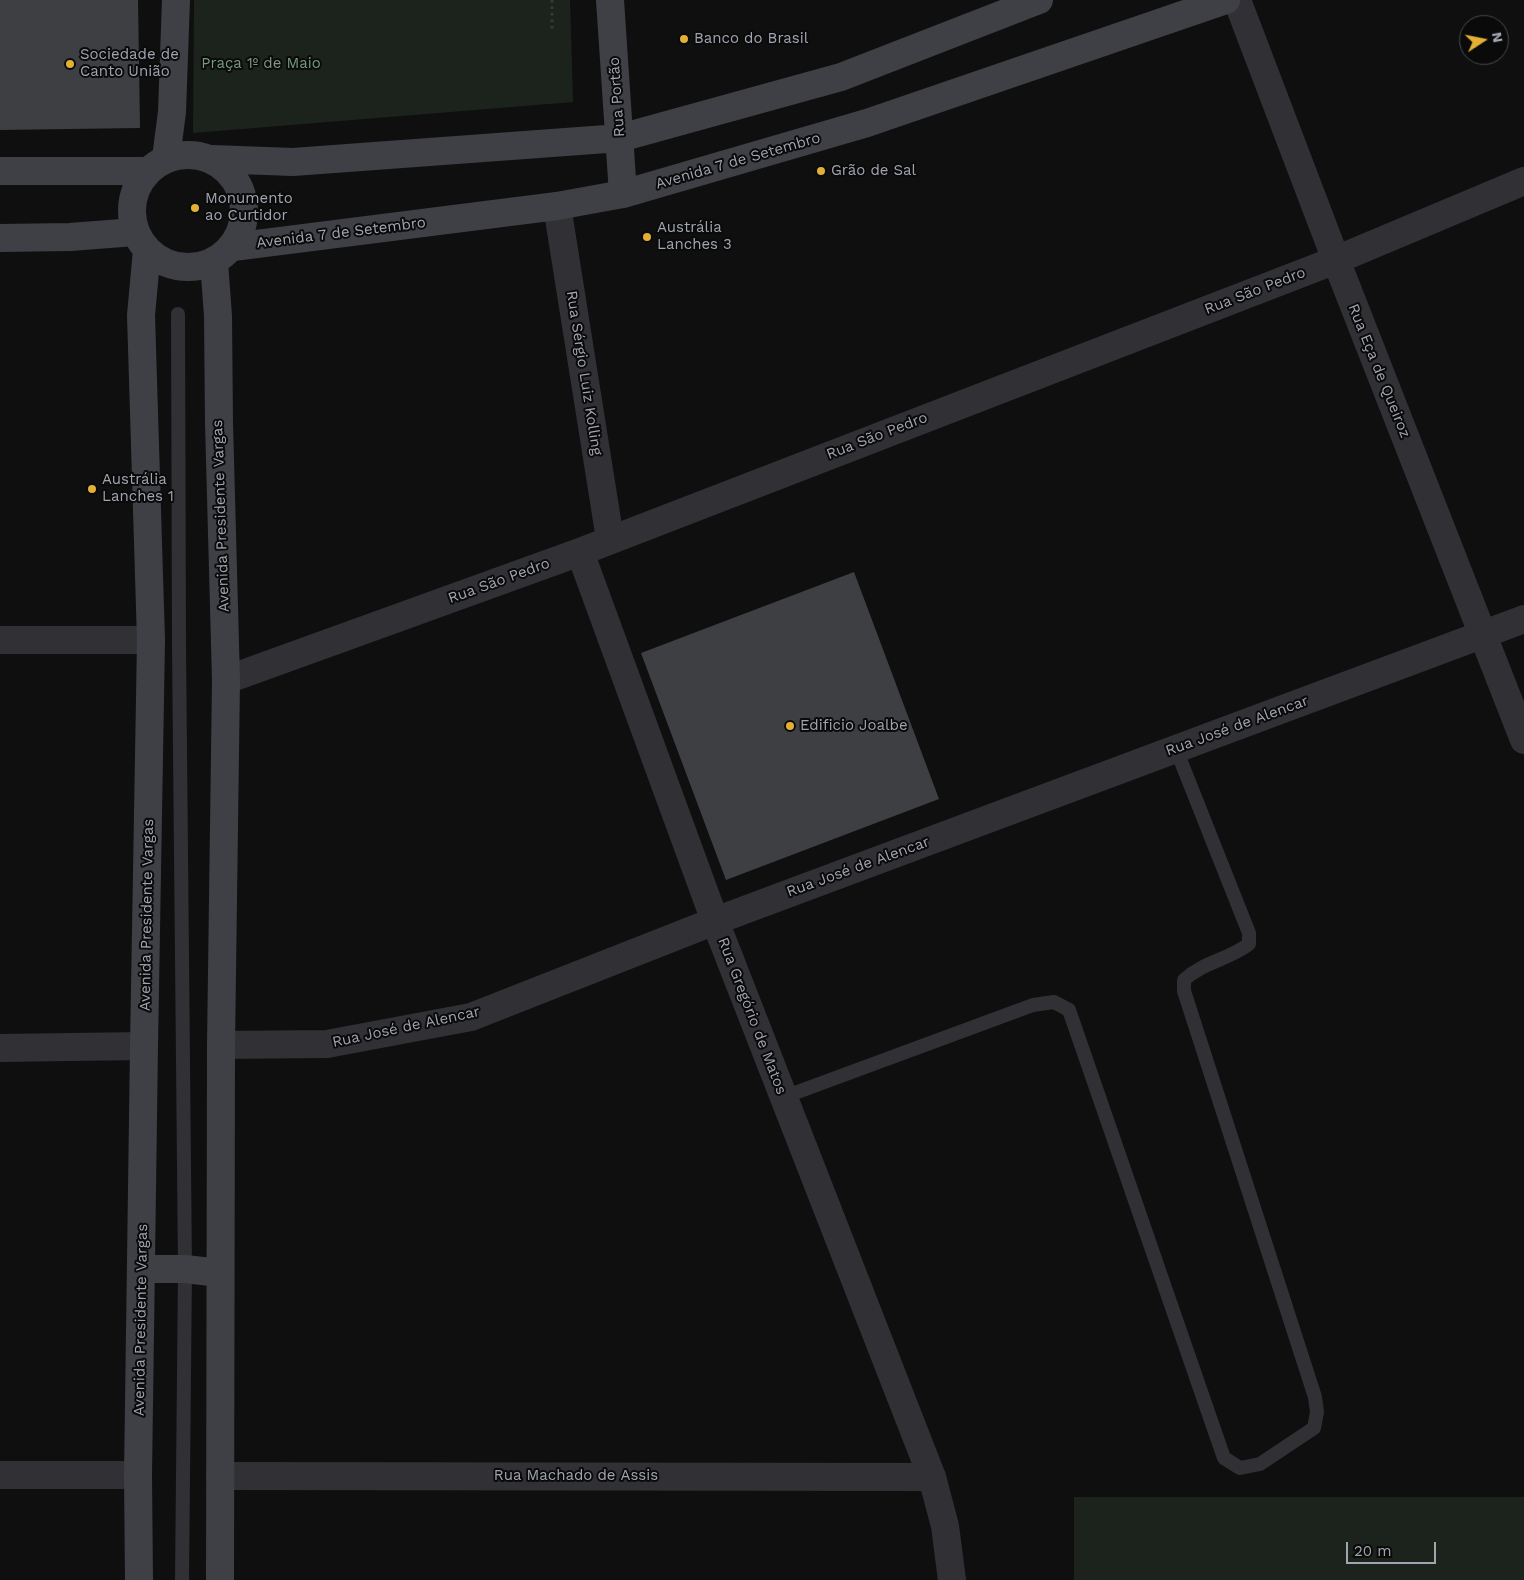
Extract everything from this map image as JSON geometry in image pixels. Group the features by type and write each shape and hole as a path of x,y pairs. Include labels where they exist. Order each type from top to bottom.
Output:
{"main road":[{"path":"176,0 172,112 157,164 136,189 131,210 141,241 167,264 191,268 224,255 244,224 244,198 233,175 212,159"},
{"name":"Rua Portão","path":"610,0 624,194"},
{"path":"0,171 157,164 189,154 212,159 293,162 620,138 841,77 1039,0"},
{"name":"Avenida 7 de Setembro","path":"224,255 557,206 624,194 867,123 1226,0"},
{"path":"0,238 70,237 141,241"},
{"name":"Avenida Presidente Vargas","path":"139,1580 138,1475 151,640 141,316 141,241"},
{"name":"Avenida Presidente Vargas","path":"220,1580 221,1045 226,680 218,316 224,255"},
{"path":"142,1269 185,1269 220,1273"}],"street":[{"name":"Rua Eça de Queiroz","path":"1238,0 1336,260 1524,740"},
{"name":"Rua São Pedro","path":"226,680 580,552 1336,260 1524,181"},
{"name":"Rua Sérgio Luiz Kolling","path":"557,206 610,539"},
{"name":"Rua Gregório de Matos","path":"580,552 715,921 932,1477 945,1526 952,1580"},
{"name":"Rua José de Alencar","path":"221,1045 327,1044 471,1017 715,921 1524,620"},
{"path":"0,640 151,640"},
{"path":"0,1048 144,1046"},
{"path":"0,1475 138,1475"},
{"name":"Rua Machado de Assis","path":"220,1476 932,1477"}],"lane":[{"path":"178,314 185,1269 182,1580"},
{"path":"784,1097 1033,1005 1054,1002 1069,1010 1224,1458 1240,1468 1260,1464 1314,1428 1317,1412 1315,1397 1184,991 1184,980 1194,971 1240,951 1249,944 1249,933 1176,749"}],"path":[{"path":"552,0 552,32"}],"green space":[{"name":"Praça 1º de Maio","path":"194,0 570,0 573,102 193,133"},
{"path":"1074,1497 1524,1497 1524,1580 1074,1580"}],"building":[{"name":"Sociedade de Canto União","path":"0,0 138,0 140,128 0,130"},
{"name":"Edificio Joalbe","path":"854,572 939,799 726,880 641,653"}],"place":[{"name":"Banco do Brasil","path":"684,39"},
{"name":"Sociedade de Canto União","path":"70,64"},
{"name":"Grão de Sal","path":"821,171"},
{"name":"Monumento ao Curtidor","path":"195,208"},
{"name":"Austrália Lanches 3","path":"647,237"},
{"name":"Austrália Lanches 1","path":"92,489"},
{"name":"Edificio Joalbe","path":"790,726"}]}
